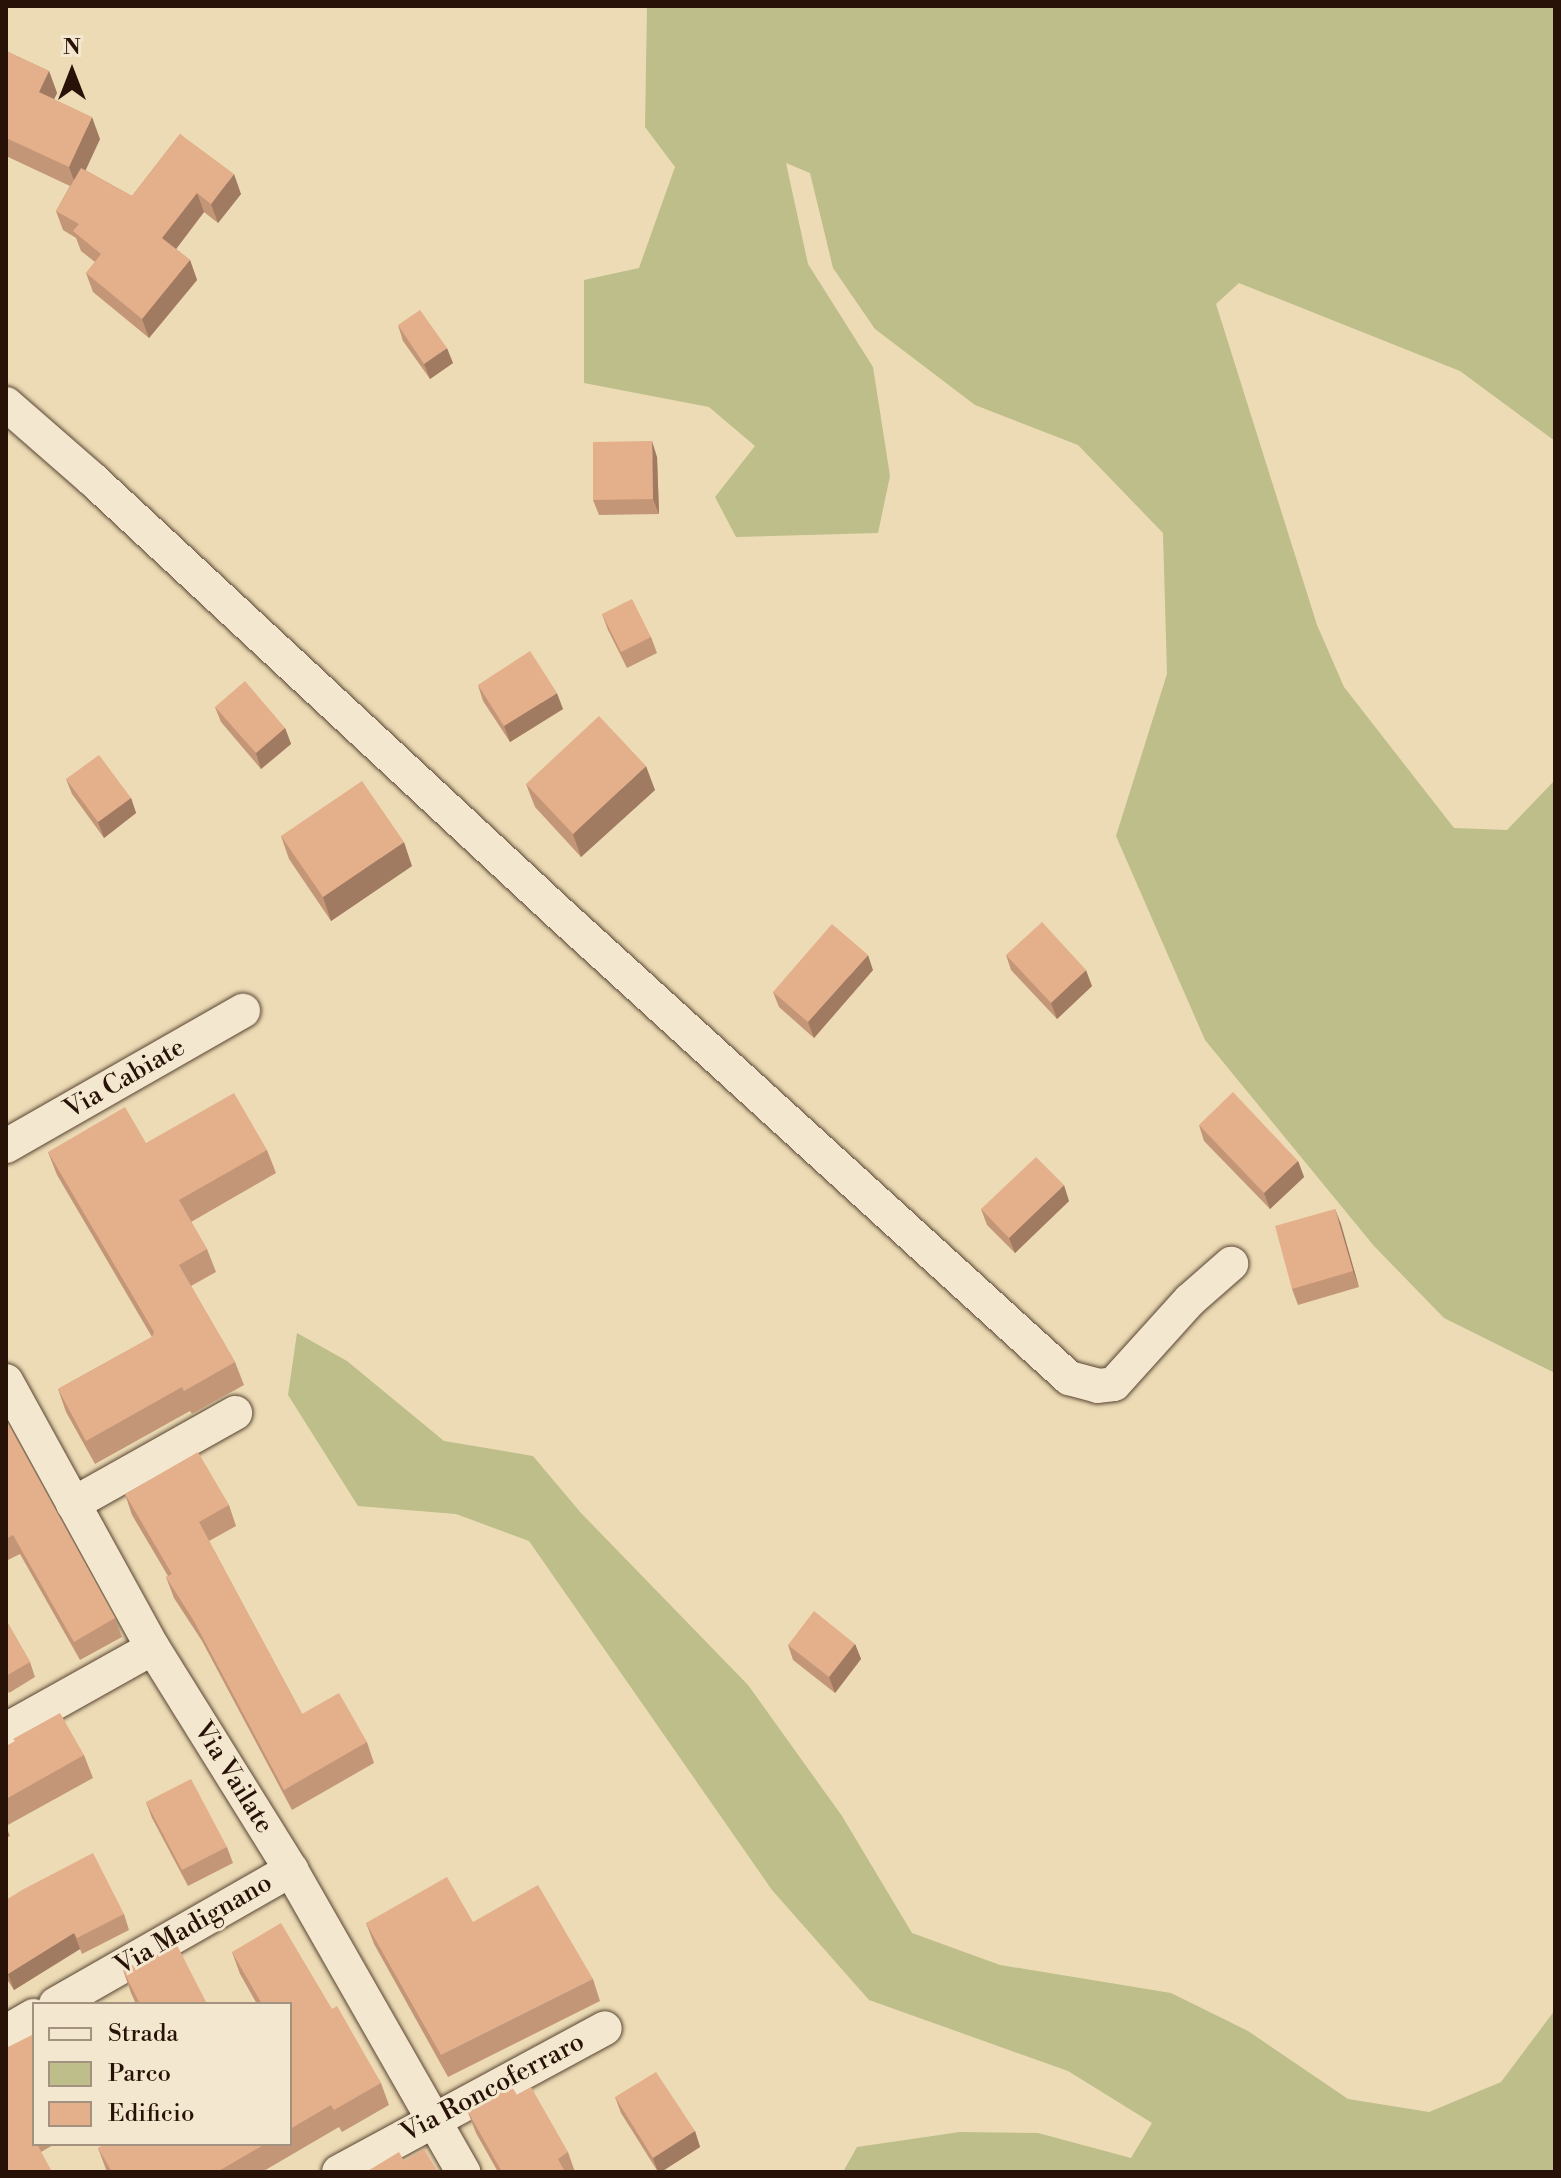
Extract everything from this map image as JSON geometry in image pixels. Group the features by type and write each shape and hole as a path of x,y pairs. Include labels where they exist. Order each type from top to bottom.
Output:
{"street":[{"path":"6,404 92,479 572,924 1069,1378 1098,1386 1114,1384 1190,1300 1231,1264"},
{"name":"Via Cabiate","path":"6,1146 243,1011"},
{"name":"Via Vailate","path":"6,1381 153,1648 291,1870 463,2172"},
{"path":"73,1504 235,1413"},
{"path":"6,1730 153,1648"},
{"name":"Via Madignano","path":"60,2002 291,1870"},
{"path":"6,2032 32,2017"},
{"name":"Via Roncoferraro","path":"339,2172 605,2028"}],"green space":[{"path":"647,6 1555,6 1555,441 1460,371 1239,283 1216,304 1317,625 1344,687 1454,828 1507,830 1555,780 1555,1373 1444,1318 1374,1246 1205,1040 1116,836 1167,674 1163,533 1078,445 975,405 875,329 833,268 810,173 786,163 808,264 873,367 890,476 878,533 736,537 715,497 755,446 709,407 584,383 584,280 639,268 675,167 645,127"},
{"path":"297,1333 347,1361 444,1441 533,1456 581,1513 748,1685 842,1816 912,1933 1000,1965 1171,1993 1248,2031 1348,2099 1429,2112 1501,2082 1555,2010 1555,2172 843,2172 857,2147 960,2132 1038,2133 1131,2158 1152,2123 1068,2071 869,2000 772,1890 529,1541 456,1514 358,1506 288,1395"}],"building":[{"path":"6,51 49,71 39,92 92,117 69,167 6,138"},
{"path":"180,134 234,174 211,204 197,193 162,238 190,260 142,319 86,273 101,254 73,231 79,224 56,211 81,168 132,196"},
{"path":"420,310 447,348 424,364 398,325"},
{"path":"652,441 653,499 593,500 593,442"},
{"path":"632,599 651,637 621,652 602,614"},
{"path":"530,651 557,693 504,726 478,685"},
{"path":"245,681 285,728 256,753 215,707"},
{"path":"599,716 646,766 573,834 526,784"},
{"path":"99,755 131,798 98,822 66,779"},
{"path":"362,781 404,842 323,897 281,836"},
{"path":"1042,922 1086,970 1051,1003 1006,955"},
{"path":"832,924 868,955 808,1022 773,992"},
{"path":"1233,1092 1298,1161 1264,1193 1199,1125"},
{"path":"234,1093 267,1150 179,1200 207,1249 179,1265 235,1362 184,1391 182,1387 86,1441 58,1389 152,1337 154,1332 48,1152 125,1107 146,1143"},
{"path":"1036,1157 1064,1185 1009,1238 981,1209"},
{"path":"1335,1209 1353,1271 1292,1289 1275,1226"},
{"path":"6,1420 115,1618 74,1642 13,1535 6,1539"},
{"path":"198,1452 229,1505 199,1522 302,1714 339,1693 367,1742 284,1790 194,1621 166,1577 172,1574 125,1494"},
{"path":"814,1611 855,1644 829,1677 788,1645"},
{"path":"6,1620 30,1662 6,1676"},
{"path":"60,1713 84,1755 6,1799 6,1746"},
{"path":"191,1779 227,1847 182,1870 146,1802"},
{"path":"93,1853 124,1914 77,1938 74,1933 8,1974 6,1900"},
{"path":"447,1877 473,1922 538,1885 593,1979 441,2055 366,1923"},
{"path":"281,1923 332,2009 337,2006 381,2083 334,2110 331,2105 292,2128 292,2002 261,2002 232,1952"},
{"path":"176,1943 206,2002 139,2002 123,1970"},
{"path":"32,2035 32,2146 38,2146 52,2172 6,2172 6,2048"},
{"path":"656,2072 695,2131 653,2158 615,2097"},
{"path":"511,2085 517,2095 531,2087 568,2152 558,2159 565,2172 502,2172 467,2110"},
{"path":"262,2146 217,2172 112,2172 98,2148"},
{"path":"424,2149 438,2172 366,2172 399,2152 404,2161"}]}
